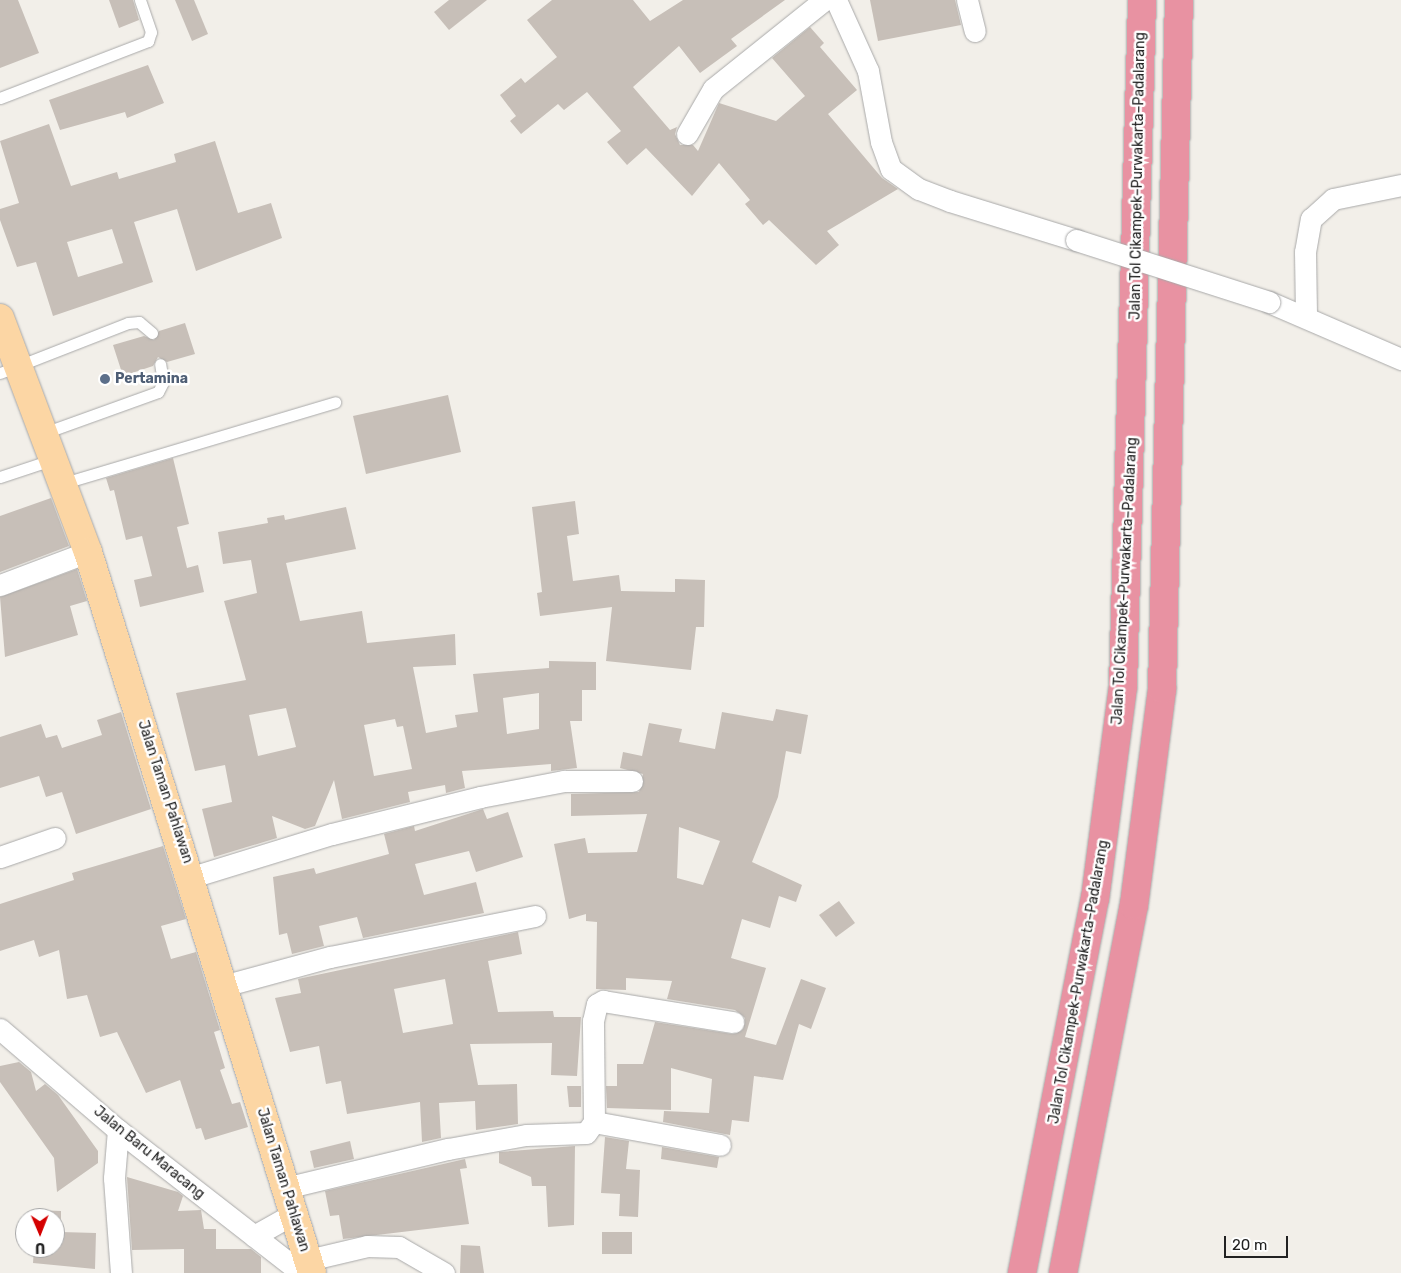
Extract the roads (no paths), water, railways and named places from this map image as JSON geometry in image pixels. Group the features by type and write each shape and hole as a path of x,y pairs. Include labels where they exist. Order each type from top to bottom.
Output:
{"highway":[{"name":"Jalan Tol Cikampek–Purwakarta–Padalarang","path":"1022,1273 1095,899 1123,686 1142,0"},
{"path":"1063,1273 1134,905 1162,689 1179,0"}],"main road":[{"name":"Jalan Taman Pahlawan","path":"0,318 9,369 44,433 88,552 192,877 223,986 293,1214 307,1269"}],"street":[{"path":"687,134 713,89 824,0"},
{"path":"836,0 868,71 881,142 891,170 919,189 950,201 1306,315 1401,359"},
{"path":"967,0 975,31"},
{"path":"1306,315 1305,252 1312,219 1333,199 1401,185"},
{"path":"0,585 88,552"},
{"path":"192,877 332,834 480,796 564,781 632,781"},
{"path":"0,857 55,838"},
{"path":"223,986 330,957 534,916"},
{"path":"285,1188 448,1149 526,1135 586,1133 594,1122 596,1004 733,1022"},
{"name":"Jalan Baru Maracang","path":"3,1036 118,1130 254,1236 307,1269"},
{"path":"594,1122 720,1144"},
{"path":"118,1130 114,1178 121,1273"},
{"path":"254,1236 293,1214"},
{"path":"307,1269 367,1246 399,1247 444,1273"}],"lane":[{"path":"0,98 148,42 151,32 140,0"},
{"path":"9,369 128,323 139,322 152,333"},
{"path":"44,433 158,392 163,382 160,364"},
{"path":"0,477 58,471 335,402"}],"place":[{"name":"Pertamina","path":"105,379"}]}
